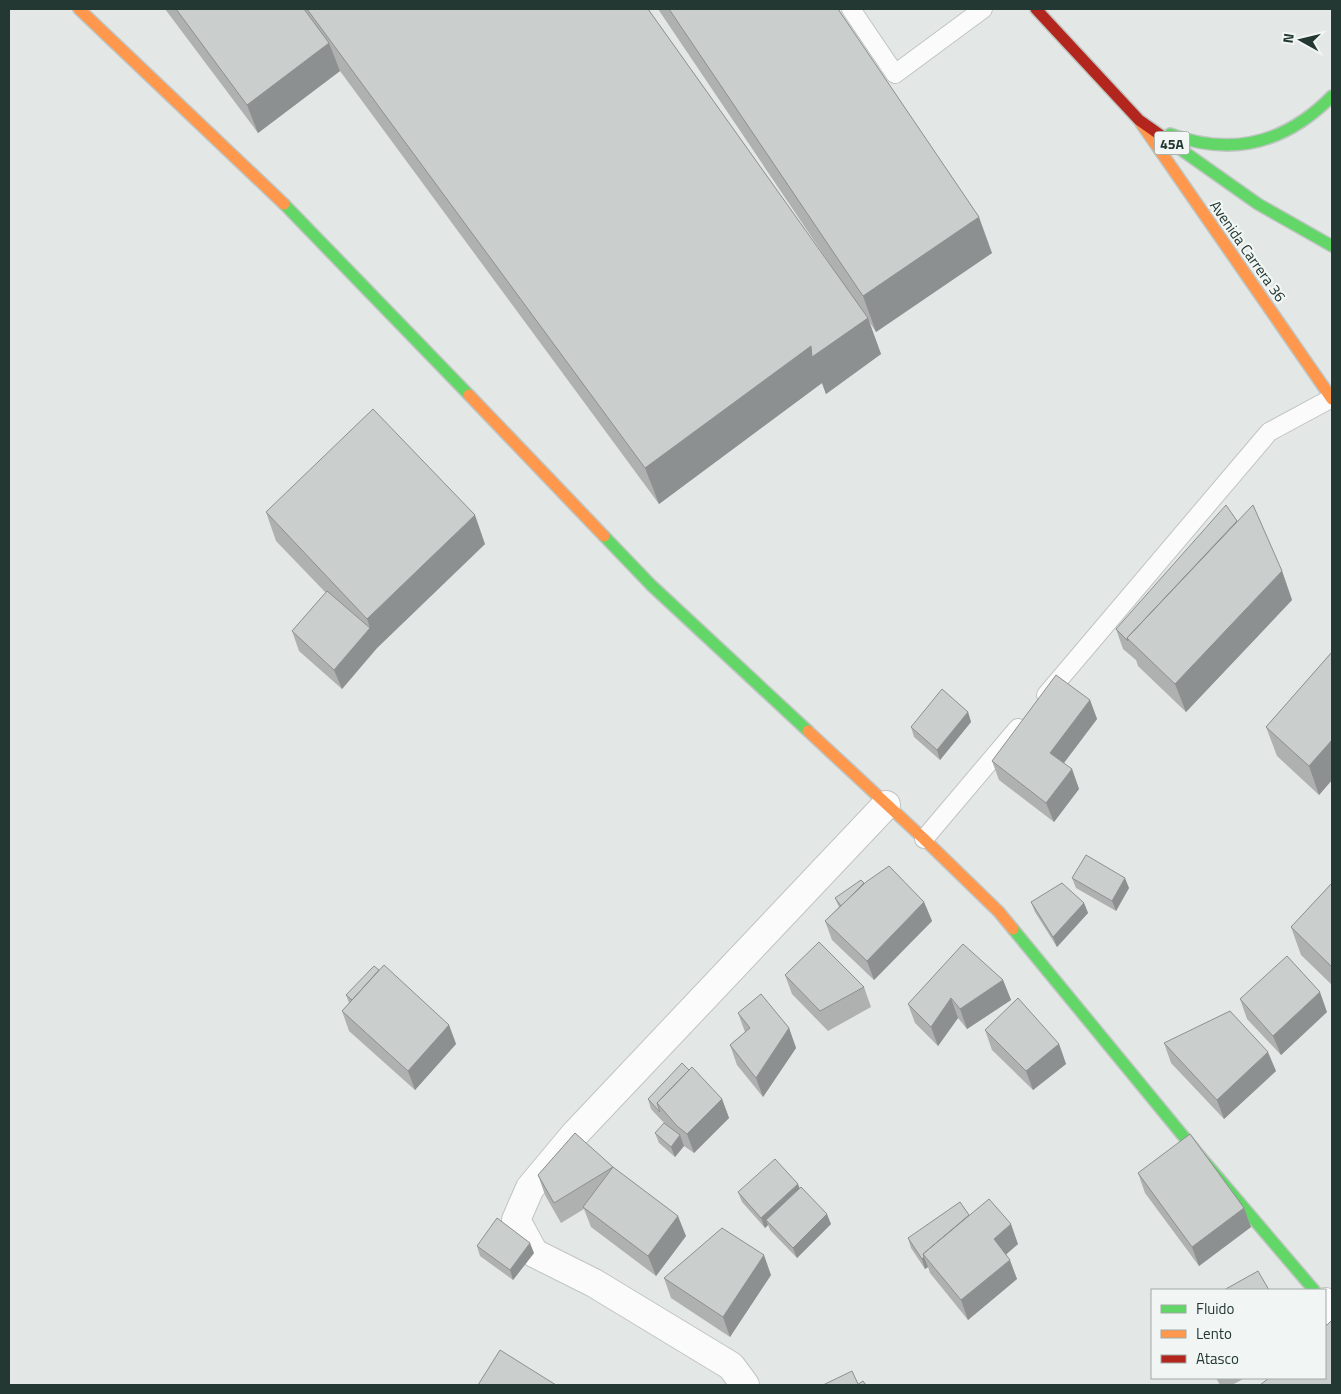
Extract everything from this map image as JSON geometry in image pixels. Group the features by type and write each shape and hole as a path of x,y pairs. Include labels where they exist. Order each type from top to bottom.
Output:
{"main road":[{"path":"79,9 303,222 652,585 886,805 924,838 999,912 1198,1154 1313,1289"},
{"name":"45A","path":"1036,9 1139,120 1258,204 1332,246"},
{"path":"1139,120 1183,141 1231,147 1278,137 1320,112 1332,96"},
{"name":"Avenida Carrera 36","path":"1139,120 1332,399"}],"street":[{"path":"745,1385 731,1366 594,1283 534,1253 516,1220 530,1188 575,1134 886,805"}],"lane":[{"path":"851,9 895,74 983,9"},
{"path":"924,838 1269,432 1332,399"}],"building":[{"path":"176,9 304,9 329,43 247,105"},
{"path":"307,9 648,9 868,318 812,357 811,346 645,468"},
{"path":"669,9 838,9 979,217 863,296"},
{"path":"373,409 475,515 367,619 266,512"},
{"path":"1226,505 1237,521 1127,638 1128,641 1116,629"},
{"path":"1253,505 1282,571 1175,684 1127,638"},
{"path":"327,591 370,628 334,670 292,631"},
{"path":"1332,652 1332,740 1309,766 1266,727"},
{"path":"1056,675 1090,700 1050,753 1072,769 1046,803 992,761"},
{"path":"942,689 968,712 937,750 911,727"},
{"path":"1086,855 1125,878 1112,901 1072,878"},
{"path":"889,866 924,902 867,961 825,921 866,882"},
{"path":"861,880 864,883 841,906 835,898"},
{"path":"1062,883 1084,903 1053,937 1031,902"},
{"path":"1332,883 1332,967 1291,927"},
{"path":"819,942 864,987 820,1011 785,975"},
{"path":"963,944 1003,980 960,1009 951,998 931,1027 908,1004"},
{"path":"1287,956 1320,992 1273,1036 1240,999"},
{"path":"384,965 449,1025 408,1071 342,1011"},
{"path":"374,966 379,970 352,1000 346,995"},
{"path":"761,994 789,1028 756,1078 730,1045 750,1028 738,1013"},
{"path":"1018,998 1059,1044 1026,1071 985,1030"},
{"path":"1230,1011 1268,1052 1217,1100 1164,1043"},
{"path":"682,1063 689,1070 657,1103 660,1112 648,1099"},
{"path":"692,1067 722,1099 687,1134 677,1126 657,1103"},
{"path":"664,1123 680,1135 671,1147 655,1133"},
{"path":"575,1133 613,1167 554,1203 538,1175"},
{"path":"1190,1134 1244,1208 1192,1247 1138,1173"},
{"path":"775,1159 798,1184 761,1218 738,1192"},
{"path":"613,1167 678,1216 648,1256 583,1207"},
{"path":"801,1187 827,1214 793,1248 766,1220"},
{"path":"989,1199 1011,1224 994,1239 1010,1260 961,1300 923,1254"},
{"path":"960,1202 969,1215 923,1254 924,1257 922,1259 908,1238"},
{"path":"497,1218 530,1243 510,1270 477,1246"},
{"path":"722,1228 764,1255 723,1317 664,1278"},
{"path":"1258,1271 1268,1289 1226,1289"},
{"path":"1332,1320 1332,1385 1260,1385 1268,1379 1326,1379 1326,1326"},
{"path":"500,1350 556,1385 478,1385"},
{"path":"852,1371 857,1385 823,1385"},
{"path":"863,1381 866,1385 857,1385"}],"traffic: fast":[{"path":"1170,134 1193,141 1215,144 1257,141 1277,135 1296,125 1332,96"},
{"path":"1173,144 1258,204 1332,246"},
{"path":"284,204 469,395"},
{"path":"604,536 651,585 808,731"},
{"path":"1013,929 1198,1154 1313,1289"}],"traffic: slow":[{"path":"79,9 284,204"},
{"path":"1141,123 1332,399"},
{"path":"469,395 604,536"},
{"path":"808,731 924,839 999,912 1013,929"}],"traffic: jam":[{"path":"1036,9 1139,120 1173,144"}]}
